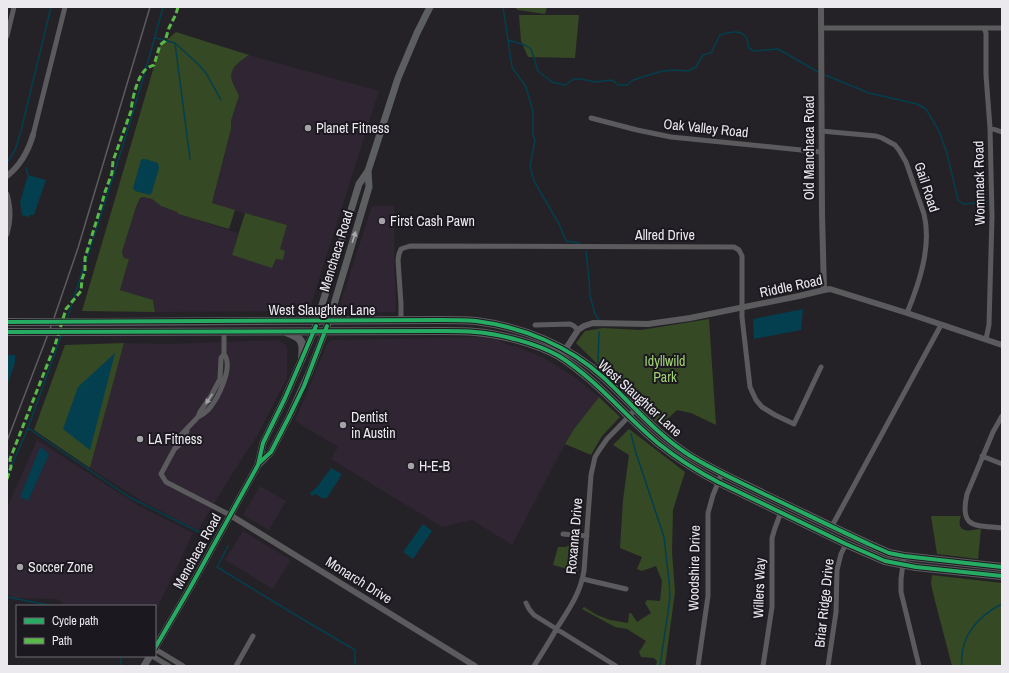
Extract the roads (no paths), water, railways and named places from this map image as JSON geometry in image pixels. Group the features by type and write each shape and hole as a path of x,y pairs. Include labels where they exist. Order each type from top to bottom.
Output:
{"main road":[{"name":"Menchaca Road","path":"258,465 263,443 286,398 318,321 359,184 368,171 398,78 430,7"},
{"name":"Menchaca Road","path":"156,646 258,465 271,452 309,373 329,320 369,187 368,171"},
{"name":"West Slaughter Lane","path":"7,322 460,320 475,321 507,327 534,335 565,350 586,363 665,437 687,454 722,474 872,546 890,553 904,556 1002,567"},
{"path":"444,331 447,326 460,320"},
{"path":"284,331 300,339 304,346 302,358"},
{"name":"West Slaughter Lane","path":"7,332 444,331 502,335 533,345 558,356 582,372 659,444 698,471 846,544 885,561 903,565 1002,576"},
{"path":"144,666 150,657"}],"street":[{"path":"7,36 14,7"},
{"path":"7,176 24,158 30,146 65,7"},
{"name":"Old Manchaca Road","path":"821,7 821,152 824,290"},
{"path":"821,28 1002,28"},
{"name":"Wommack Road","path":"984,28 986,33 986,75 990,128 992,216 990,325 986,339"},
{"name":"Oak Valley Road","path":"591,118 671,137 821,152"},
{"path":"990,128 1002,132"},
{"name":"Gail Road","path":"821,131 867,135 882,138 894,145 899,150 906,162 924,214 927,238 920,273 912,302 907,313"},
{"path":"7,194 10,206 10,218 7,234"},
{"name":"Allred Drive","path":"400,320 401,304 398,260 402,248 410,246 734,247 739,250 742,256 742,317 750,387 756,400 762,407 794,424 821,367"},
{"name":"Riddle Road","path":"578,330 593,323 648,324 690,318 830,289 1002,344"},
{"path":"534,325 570,324 578,330 565,350 558,356"},
{"path":"832,526 941,325"},
{"path":"224,332 224,354 221,358 220,379 198,417 188,428 183,441 175,448 161,474 166,482 230,515"},
{"name":"Roxanna Drive","path":"534,666 578,594 583,579 591,475 596,457 600,448 607,439 635,410"},
{"path":"1002,416 982,456 965,502 965,514 969,522 1002,528"},
{"path":"982,456 1002,464"},
{"name":"Woodshire Drive","path":"698,666 708,600 707,519 710,501 722,474"},
{"name":"Willers Way","path":"763,666 772,607 772,538 774,528 782,512"},
{"name":"Monarch Drive","path":"230,515 475,666"},
{"path":"563,534 586,536"},
{"name":"Briar Ridge Drive","path":"828,666 836,612 837,570 846,544"},
{"path":"904,556 901,585 902,598 919,666"},
{"path":"583,579 626,588"},
{"path":"526,602 534,615 616,666"},
{"path":"236,666 253,636"},
{"path":"156,649 183,666"},
{"path":"153,657 169,666"}],"water":[{"path":"142,159 158,163 159,168 150,195 135,191 133,188"},
{"path":"28,175 46,180 34,215 30,215 29,217 22,215 20,202"},
{"path":"803,309 801,330 754,339 753,319"},
{"path":"115,353 90,450 63,429 78,387"},
{"path":"7,355 15,355 15,363 7,386"},
{"path":"40,447 49,454 28,501 20,497"},
{"path":"331,468 342,474 327,498 321,498 316,494 312,496 310,493 317,487"},
{"path":"423,524 432,531 413,559 403,552"}],"waterway":[{"path":"7,163 15,150 21,131 51,7"},
{"path":"67,319 105,202 163,7"},
{"path":"503,7 508,40 525,45 531,49 538,71 552,82 565,85 574,79 595,82 612,80 618,85 627,85 633,80 662,71 688,71 696,67 703,55 711,53 720,35 733,32 740,33 745,36 749,48 754,51 778,49 818,72"},
{"path":"156,38 175,43 198,64 206,73 221,100"},
{"path":"508,40 512,67 526,87 533,112 533,135 535,140 530,166 534,181 559,224 566,241 579,243"},
{"path":"175,43 190,159"},
{"path":"825,75 869,93 917,104 926,109 939,131 947,153 958,200 963,204 987,202"},
{"path":"26,168 28,175"},
{"path":"586,251 590,296 595,314 599,320"},
{"path":"598,362 599,332"},
{"path":"7,476 28,428 61,336"},
{"path":"28,428 129,497 201,533"},
{"path":"631,434 664,537 670,596 660,666"},
{"path":"228,546 217,567 355,650 355,666"},
{"path":"7,597 48,605"},
{"path":"962,666 964,646 972,629 985,615 1002,604"},
{"path":"121,657 121,666"}],"railway":[{"path":"7,441 53,321 78,248 150,7"}],"place":[{"name":"Planet Fitness","path":"308,128"},
{"name":"First Cash Pawn","path":"382,221"},
{"name":"Dentist in Austin","path":"343,425"},
{"name":"LA Fitness","path":"140,439"},
{"name":"H-E-B","path":"411,466"},
{"name":"Soccer Zone","path":"20,567"}],"park label":[{"name":"Idyllwild Park","path":"665,370"}]}
